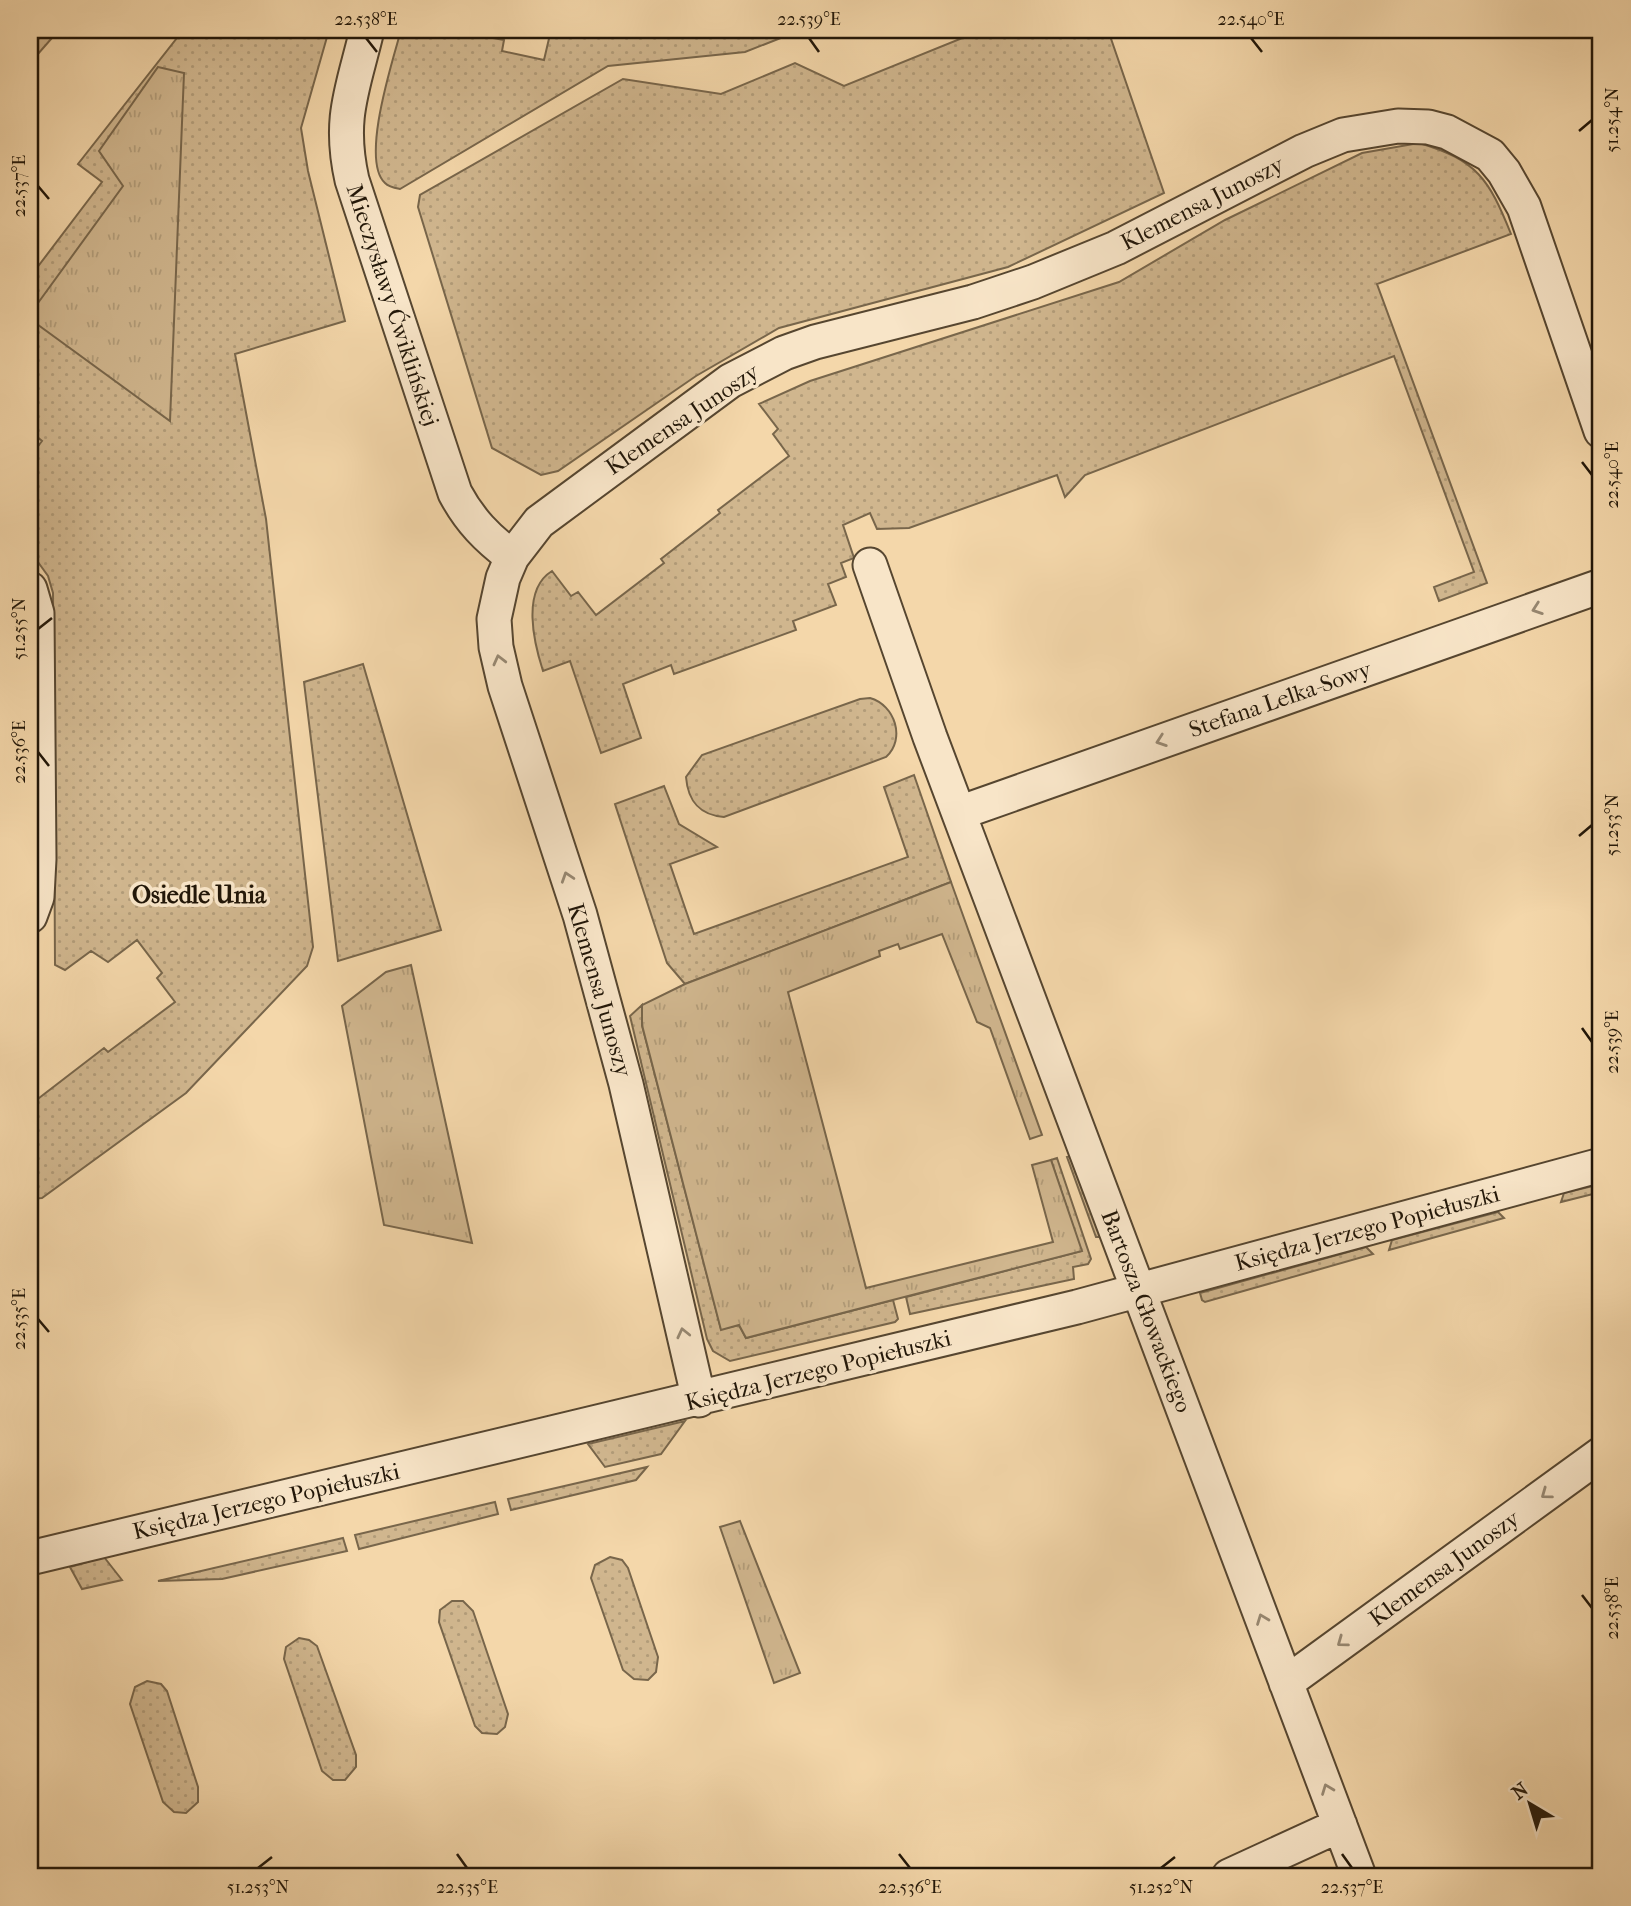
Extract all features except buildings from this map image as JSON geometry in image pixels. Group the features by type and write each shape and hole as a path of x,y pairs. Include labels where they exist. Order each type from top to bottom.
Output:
{"street":[{"name":"Mieczysławy Ćwiklińskiej","path":"367,30 347,100 346,153 352,180 454,493 485,538 512,557"},
{"name":"Klemensa Junoszy","path":"699,1400 626,1084 580,915 496,647 498,596 512,557 539,522 678,417 760,364 815,342 973,302 1033,282 1116,248 1304,151 1343,135 1370,129 1428,127 1447,132 1490,155 1504,172 1524,207 1601,431"},
{"name":"Bartosza Głowackiego","path":"870,565 933,747 1359,1876"},
{"name":"Stefana Lelka-Sowy","path":"959,813 1601,586"},
{"path":"30,589 38,624 39,859 37,897 30,915"},
{"name":"Księdza Jerzego Popiełuszki","path":"30,1558 699,1400 1138,1290 1601,1165"},
{"name":"Klemensa Junoszy","path":"1286,1683 1601,1454"},
{"path":"1229,1876 1340,1825"}],"green space":[{"path":"30,30 59,30 30,63"},
{"path":"166,30 329,30 301,128 308,171 345,321 235,354 266,519 313,947 307,966 186,1093 42,1198 30,1199 30,1105 104,1048 108,1052 175,1002 157,978 162,973 137,940 108,962 91,951 65,970 55,965 53,593 48,576 30,551 30,451 33,453 42,441 30,431 30,277 102,182 78,164 180,34"},
{"path":"401,30 488,30 487,37 504,40 502,51 544,60 551,30 801,30 745,52 608,66 400,189 385,183 378,171 376,154 381,109"},
{"path":"982,30 1108,30 1164,193 1008,267 779,328 696,376 558,471 541,475 492,448 418,207 420,195 623,79 721,94 795,63 844,86"},
{"path":"158,67 184,73 170,421 30,319 30,314 123,186 99,151"},
{"path":"1419,143 1455,157 1478,174 1496,199 1511,234 1377,284 1487,583 1439,601 1434,587 1474,572 1394,356 1085,475 1065,497 1057,475 909,528 877,529 870,513 843,525 854,558 841,563 846,577 828,584 836,605 793,621 796,630 674,674 671,665 623,684 641,738 601,753 570,661 543,671 536,646 533,618 536,591 542,580 552,571 571,596 578,592 596,615 664,563 661,559 720,513 718,510 789,456 773,434 778,429 759,404 810,381 1119,282 1225,220 1362,153"},
{"path":"363,664 441,930 338,961 304,682"},
{"path":"870,698 886,708 895,723 895,741 886,757 724,817 702,810 689,794 686,777 702,755 860,699"},
{"path":"914,775 951,882 685,984 667,963 615,804 664,786 679,824 717,847 670,864 694,934 908,857 884,787"},
{"path":"951,882 1042,1135 1030,1139 990,1028 977,1022 942,934 900,949 898,944 879,951 880,956 788,992 866,1288 1053,1242 1032,1165 1051,1160 1082,1251 746,1338 739,1325 721,1330 642,1025 642,1005 685,984"},
{"path":"411,965 472,1243 384,1225 342,1006 386,972"},
{"path":"642,1005 642,1025 721,1329 739,1325 746,1338 893,1300 898,1319 895,1322 730,1361 713,1351 707,1339 630,1016"},
{"path":"1072,1156 1101,1237 1096,1237 1067,1157"},
{"path":"1057,1158 1091,1259 1088,1264 1073,1267 1074,1279 910,1314 906,1297 1081,1251 1051,1160"},
{"path":"1601,1184 1601,1192 1561,1202 1564,1193"},
{"path":"1498,1212 1504,1218 1389,1250 1392,1240"},
{"path":"1366,1247 1373,1254 1205,1302 1202,1300 1200,1293"},
{"path":"685,1421 661,1454 605,1467 588,1444"},
{"path":"647,1467 636,1480 511,1510 508,1499"},
{"path":"495,1502 498,1514 359,1549 355,1535"},
{"path":"740,1521 800,1673 774,1683 720,1527"},
{"path":"343,1538 347,1551 222,1579 158,1581"},
{"path":"104,1557 122,1580 82,1589 70,1567"},
{"path":"610,1557 622,1560 628,1568 658,1657 656,1672 648,1680 634,1679 623,1670 591,1578 595,1565"},
{"path":"452,1601 463,1601 473,1611 508,1714 505,1727 497,1734 482,1733 475,1726 439,1622 440,1610"},
{"path":"299,1638 309,1640 317,1646 356,1755 356,1767 345,1780 333,1780 322,1771 284,1659 286,1647"},
{"path":"147,1681 161,1684 167,1691 198,1787 198,1802 186,1813 174,1812 163,1802 130,1704 135,1687"}],"district":[{"name":"Osiedle Unia","path":"199,895"}]}
